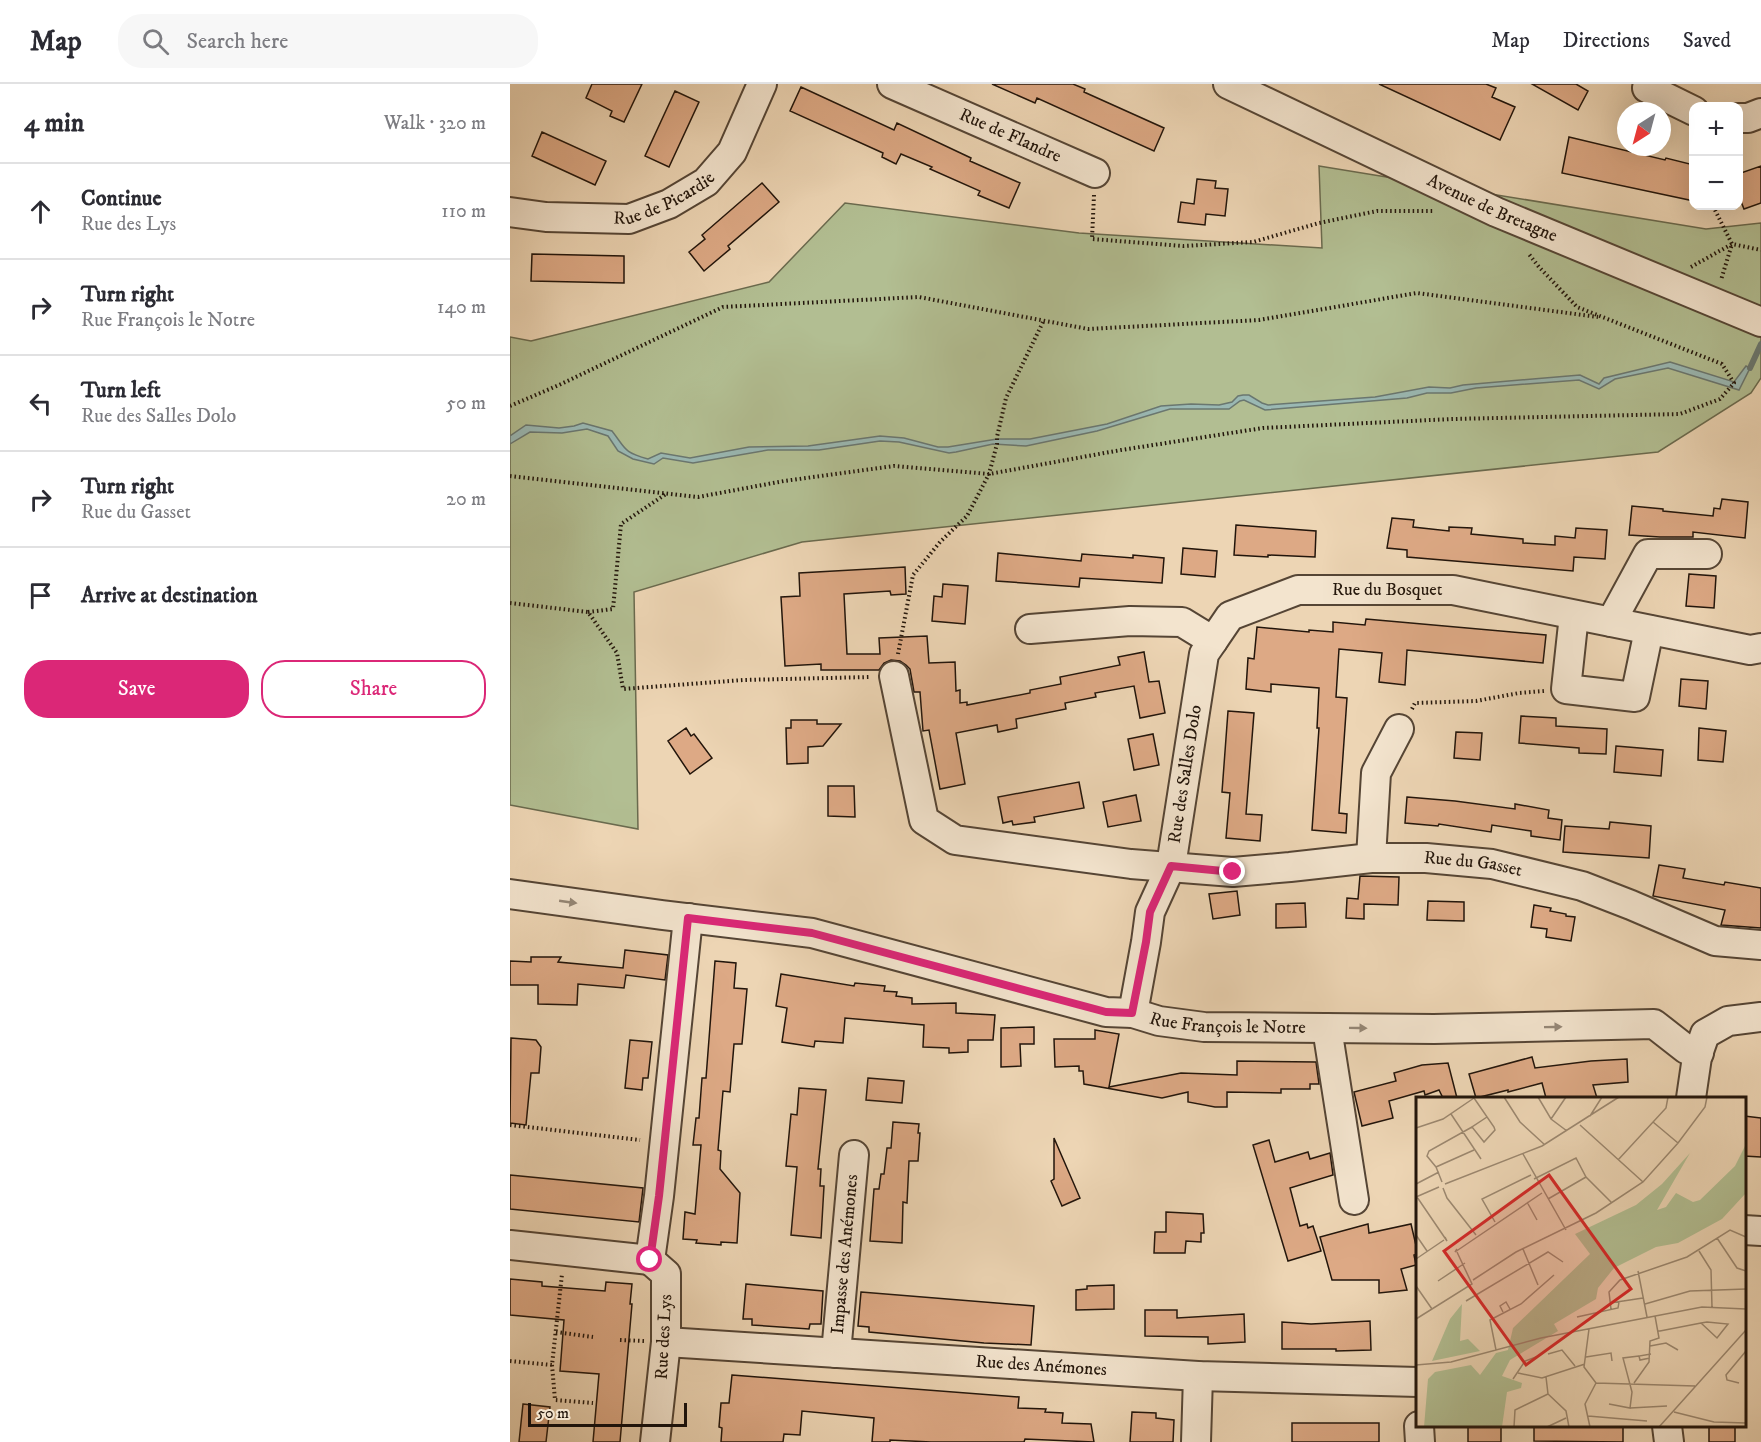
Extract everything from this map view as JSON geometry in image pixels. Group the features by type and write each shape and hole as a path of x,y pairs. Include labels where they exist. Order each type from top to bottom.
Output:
{"street":[{"name":"Rue de Flandre","path":"892,84 1095,173"},
{"name":"Avenue de Bretagne","path":"1228,84 1496,212 1761,322"},
{"name":"Rue de Picardie","path":"510,212 546,217 629,219 669,204 706,182 732,152 757,85"},
{"path":"1647,88 1689,109"},
{"path":"1743,118 1761,113"},
{"path":"1611,622 1648,554 1707,554"},
{"name":"Rue du Bosquet","path":"1213,640 1230,616 1298,590 1453,590 1750,650 1761,648"},
{"path":"1574,615 1566,689 1635,697 1649,630"},
{"path":"1030,629 1130,621 1182,622 1213,640"},
{"name":"Rue des Salles Dolo","path":"1132,1013 1150,912 1171,866 1204,654 1213,640"},
{"name":"Rue du Gasset","path":"894,676 924,820 955,840 1131,864 1233,872 1371,858 1425,858 1492,864 1582,886 1715,941 1761,945"},
{"path":"1371,858 1376,773 1399,729"},
{"name":"Rue François le Notre","path":"510,894 812,933 1106,1012 1132,1013 1159,1021 1204,1027 1434,1029 1654,1024 1686,1049 1698,1055"},
{"path":"510,1245 650,1260 665,1142 688,918"},
{"path":"1691,1097 1698,1055 1705,1034 1728,1021 1761,1017"},
{"path":"1327,1028 1354,1200"},
{"name":"Impasse des Anémones","path":"836,1353 854,1155"},
{"path":"1746,1230 1761,1231"},
{"name":"Rue des Lys","path":"650,1260 666,1274 666,1342 655,1442"},
{"name":"Rue des Anémones","path":"666,1342 1416,1389"},
{"path":"1196,1442 1198,1376"},
{"path":"1419,1427 1420,1442"},
{"path":"1668,1427 1669,1442"}],"path":[{"path":"1095,173 1092,239 1183,246 1253,242 1319,223 1377,211 1434,211 1445,215"},
{"path":"1714,303 1732,244 1715,210"},
{"path":"1664,282 1732,244 1761,250"},
{"path":"510,476 698,498 784,481 894,466 989,474 1121,450 1263,428 1452,419 1680,414 1720,399 1734,383 1722,363 1578,307 1539,267 1525,249"},
{"path":"510,406 559,386 723,307 919,297 1088,329 1259,320 1417,293 1604,318"},
{"path":"588,612 617,653 622,689 743,680 894,676 913,575 940,542 967,516 989,474 1006,398 1043,322"},
{"path":"510,603 588,612 613,609 621,524 666,494"},
{"path":"1399,729 1415,704 1476,701 1519,693 1566,689"},
{"path":"510,1125 665,1142"},
{"path":"565,1251 552,1365 555,1400 593,1403"},
{"path":"556,1332 593,1337"},
{"path":"510,1361 552,1365"}],"green space":[{"path":"1319,166 1706,229 1761,223 1761,378 1751,393 1658,452 802,542 634,592 638,829 510,805 510,337 531,341 769,282 845,203 1079,233 1322,248"}],"water":[{"path":"1670,362 1734,382 1746,366 1750,368 1739,390 1668,368 1615,379 1599,389 1579,380 1476,388 1451,393 1427,393 1407,398 1265,410 1244,400 1229,409 1170,409 1097,431 1026,446 993,444 949,453 899,442 880,441 819,450 768,450 693,463 663,458 654,464 633,459 618,451 608,436 587,429 562,433 530,432 510,444 510,436 526,425 559,428 583,423 612,431 629,452 648,459 661,453 690,458 749,447 808,446 880,436 904,438 938,447 948,447 997,439 1030,439 1107,424 1161,406 1219,405 1232,402 1238,396 1243,395 1249,395 1268,405 1375,397 1429,387 1450,388 1580,375 1599,384 1604,378"}],"building":[{"path":"592,84 642,84 624,122 610,116 612,111 586,98"},
{"path":"992,84 1073,84 1085,89 1084,92 1164,128 1154,151 1037,98 1035,103"},
{"path":"1379,84 1486,84 1496,88 1492,97 1515,107 1500,140"},
{"path":"1532,84 1576,84 1588,91 1578,110"},
{"path":"801,87 894,130 897,123 971,158 970,161 1020,183 1009,208 978,195 980,191 930,169 932,167 901,154 896,164 882,157 883,153 790,111"},
{"path":"675,91 699,102 669,167 645,156"},
{"path":"542,132 606,161 595,185 532,156"},
{"path":"1569,137 1617,148 1617,156 1648,156 1689,164 1689,200 1562,173"},
{"path":"1761,166 1761,203 1744,209 1743,206 1743,172"},
{"path":"1197,179 1216,181 1215,188 1228,189 1225,216 1206,214 1205,225 1178,222 1181,202 1194,204"},
{"path":"762,183 779,202 728,246 730,249 704,271 689,252 705,239 702,235"},
{"path":"532,254 624,256 624,283 531,281"},
{"path":"1722,499 1748,502 1745,538 1693,532 1693,537 1629,535 1632,506 1713,516 1714,508 1720,509"},
{"path":"1392,518 1414,520 1413,527 1449,531 1449,527 1472,528 1471,534 1523,539 1523,543 1555,545 1555,536 1575,538 1576,528 1607,530 1605,559 1574,557 1573,571 1407,557 1407,550 1387,548"},
{"path":"1236,525 1316,531 1315,557 1234,555"},
{"path":"1183,548 1217,551 1215,577 1181,574"},
{"path":"998,553 1081,561 1082,554 1164,558 1162,583 1080,578 1079,587 996,581"},
{"path":"905,567 906,594 891,595 890,591 844,594 847,654 880,654 879,638 927,636 929,663 955,662 956,691 960,690 960,703 967,702 967,705 1030,693 1030,690 1061,684 1060,677 1120,665 1118,657 1144,652 1149,682 1159,681 1165,713 1140,718 1134,686 1095,693 1096,697 1065,703 1066,709 1016,719 1017,728 998,732 997,725 956,733 965,784 940,789 929,730 923,731 920,692 914,692 910,669 906,665 900,661 891,660 884,663 879,670 821,670 821,664 785,666 781,597 800,596 799,573"},
{"path":"1689,574 1716,576 1714,608 1686,606"},
{"path":"943,584 968,586 965,624 932,621 934,596 942,597"},
{"path":"1366,619 1546,635 1543,663 1407,650 1405,685 1379,682 1382,653 1339,649 1336,697 1347,698 1339,813 1347,814 1346,833 1312,830 1319,728 1317,728 1319,688 1271,684 1271,692 1246,689 1248,658 1254,659 1257,627 1333,632 1333,622 1365,625"},
{"path":"1681,679 1708,681 1706,709 1679,706"},
{"path":"1228,711 1254,713 1246,814 1262,815 1260,841 1226,838 1230,793 1222,792"},
{"path":"1521,716 1556,718 1556,726 1607,729 1606,754 1579,753 1579,748 1519,743"},
{"path":"791,720 817,720 817,724 841,724 823,746 808,747 808,763 787,764 786,728 791,728"},
{"path":"686,728 691,736 694,734 712,758 690,774 668,741"},
{"path":"1699,728 1726,731 1723,762 1698,760"},
{"path":"1456,732 1482,733 1480,760 1454,758"},
{"path":"1153,734 1159,765 1134,770 1128,739"},
{"path":"1616,746 1663,750 1661,776 1614,772"},
{"path":"1079,782 1084,808 1034,817 1035,822 1013,825 1012,821 1003,823 998,797"},
{"path":"828,786 854,786 855,817 828,816"},
{"path":"1136,795 1141,821 1108,827 1103,802"},
{"path":"1407,797 1515,809 1515,804 1549,810 1548,818 1562,820 1560,840 1531,836 1531,831 1492,825 1491,832 1439,824 1438,826 1405,823"},
{"path":"1610,822 1651,826 1649,858 1563,852 1565,826 1609,829"},
{"path":"1659,865 1685,869 1683,878 1761,888 1761,928 1721,925 1725,910 1653,896"},
{"path":"1360,876 1399,877 1398,905 1364,904 1364,919 1346,918 1347,898 1358,899"},
{"path":"1237,891 1240,915 1213,919 1209,894"},
{"path":"1428,901 1464,902 1464,921 1427,920"},
{"path":"1305,903 1306,927 1276,928 1276,904"},
{"path":"1534,905 1551,908 1550,911 1575,917 1571,941 1546,937 1547,929 1531,927"},
{"path":"625,950 668,955 665,980 626,975 624,988 578,984 577,1005 538,1004 538,985 510,985 510,961 531,962 531,957 561,957 558,962 623,968"},
{"path":"715,961 736,963 734,988 747,989 742,1044 734,1044 730,1092 723,1091 718,1150 721,1151 720,1169 740,1193 737,1243 721,1242 721,1245 696,1243 697,1240 683,1239 685,1212 695,1214 701,1145 693,1145 696,1118 699,1118 702,1078 706,1078"},
{"path":"781,974 854,986 855,983 885,986 884,991 897,992 896,996 912,998 912,1004 956,1003 956,1013 995,1015 993,1040 968,1040 968,1052 949,1053 949,1048 923,1047 924,1025 845,1018 843,1043 815,1041 814,1047 782,1042 787,1008 776,1006"},
{"path":"1034,1027 1034,1044 1020,1044 1021,1066 1001,1067 1001,1028"},
{"path":"1095,1030 1119,1034 1109,1087 1181,1073 1237,1075 1237,1061 1316,1062 1319,1084 1310,1084 1310,1089 1281,1089 1281,1093 1227,1092 1227,1107 1215,1107 1188,1102 1188,1092 1162,1098 1084,1084 1083,1071 1079,1071 1079,1066 1055,1067 1054,1039 1095,1039"},
{"path":"511,1038 536,1040 541,1047 539,1073 531,1073 526,1125 510,1123"},
{"path":"630,1040 652,1042 648,1078 643,1078 642,1090 625,1088"},
{"path":"1532,1057 1535,1068 1627,1059 1628,1082 1593,1085 1597,1097 1546,1097 1542,1083 1476,1097 1469,1074"},
{"path":"1448,1063 1457,1097 1442,1097 1439,1090 1425,1095 1424,1091 1389,1101 1393,1118 1362,1126 1354,1092 1396,1081 1394,1073 1422,1065"},
{"path":"868,1078 904,1081 902,1103 866,1100"},
{"path":"799,1088 826,1090 818,1169 821,1169 820,1186 824,1186 821,1238 791,1235 797,1167 786,1166 791,1114 797,1115"},
{"path":"1746,1116 1761,1118 1761,1157 1746,1156"},
{"path":"893,1122 919,1124 918,1133 920,1133 918,1161 909,1161 907,1203 903,1202 902,1243 870,1241 874,1189 879,1189 881,1174 884,1174 887,1148 891,1148"},
{"path":"1054,1138 1080,1198 1062,1206 1051,1181 1054,1179"},
{"path":"1269,1140 1275,1162 1308,1152 1310,1159 1330,1153 1333,1175 1290,1188 1300,1226 1307,1224 1308,1228 1313,1226 1321,1251 1288,1261 1253,1145"},
{"path":"510,1175 643,1188 639,1222 510,1209"},
{"path":"1166,1212 1203,1214 1204,1233 1201,1233 1201,1242 1186,1241 1185,1253 1154,1253 1155,1232 1166,1232"},
{"path":"1368,1224 1369,1233 1411,1224 1416,1245 1416,1254 1414,1255 1416,1265 1401,1269 1407,1290 1379,1293 1379,1280 1332,1280 1320,1237"},
{"path":"510,1279 542,1282 542,1286 605,1291 606,1282 632,1284 620,1442 593,1442 599,1374 560,1371 564,1320 510,1315"},
{"path":"746,1284 823,1291 821,1324 810,1324 809,1329 752,1325 752,1319 743,1319"},
{"path":"1114,1285 1114,1309 1076,1310 1076,1290 1087,1289 1087,1286"},
{"path":"861,1292 1034,1306 1031,1345 869,1332 869,1327 858,1326"},
{"path":"1145,1310 1177,1310 1177,1318 1244,1314 1245,1342 1208,1344 1208,1337 1145,1336"},
{"path":"1370,1321 1371,1350 1282,1349 1282,1322 1311,1324"},
{"path":"732,1375 1019,1397 1018,1408 1046,1409 1045,1412 1063,1413 1062,1423 1091,1424 1094,1442 1025,1439 1024,1442 890,1440 890,1442 872,1442 874,1418 802,1411 800,1435 784,1434 783,1442 721,1442 722,1428 719,1427 721,1403 729,1403"},
{"path":"523,1404 550,1407 546,1442 519,1442"},
{"path":"1132,1412 1156,1413 1156,1418 1174,1420 1173,1442 1130,1442"},
{"path":"1292,1423 1379,1423 1379,1442 1292,1442"},
{"path":"1468,1427 1501,1427 1501,1442 1468,1442"},
{"path":"1534,1427 1623,1427 1623,1442 1534,1441"},
{"path":"1709,1427 1735,1427 1735,1442 1709,1442"}],"waterway":[{"path":"1750,368 1761,344"}],"route":[{"path":"650,1260 671,1092 688,918 812,933 1106,1012 1132,1013 1150,912 1171,866 1233,872"}]}
